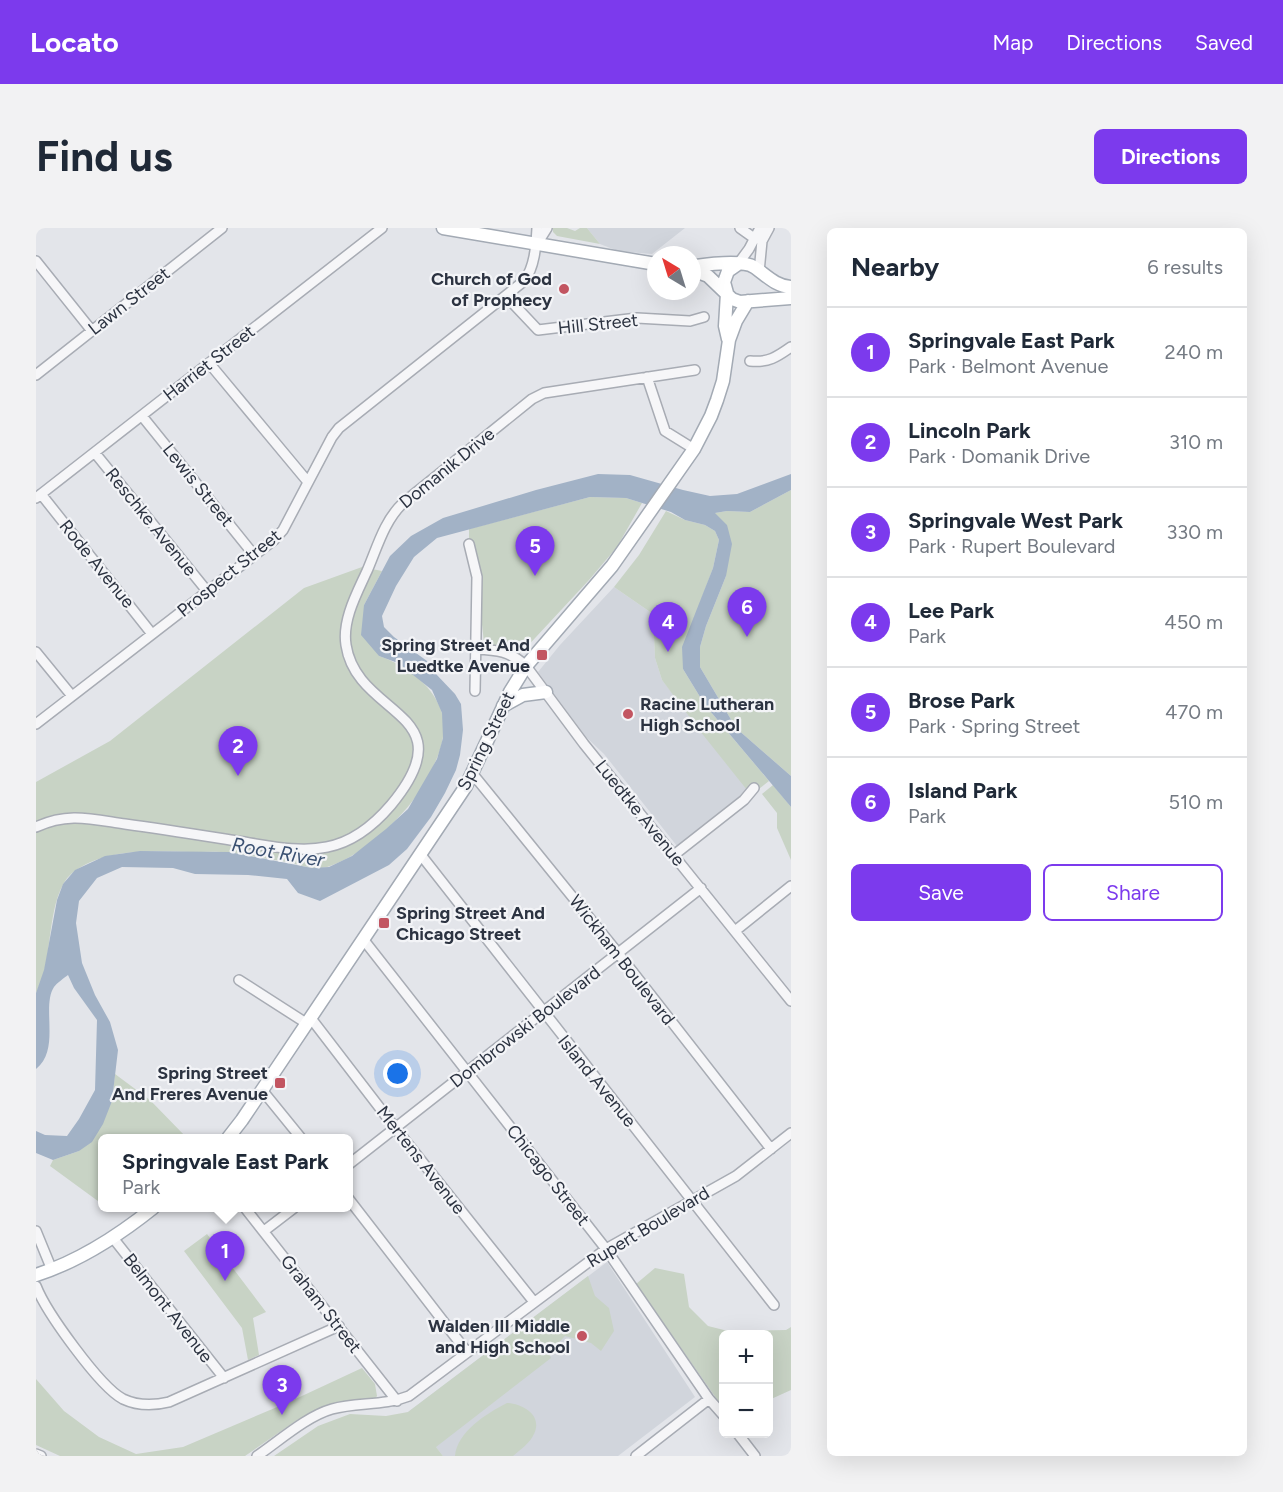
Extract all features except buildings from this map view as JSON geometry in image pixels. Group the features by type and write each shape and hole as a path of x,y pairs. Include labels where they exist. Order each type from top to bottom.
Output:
{"main road":[{"path":"443,228 647,262"},
{"path":"727,293 725,276 738,264"},
{"path":"701,265 750,265 775,284 791,287"},
{"path":"701,272 736,300 791,297"},
{"path":"748,301 753,299 761,289 759,272"},
{"name":"Spring Street","path":"727,293 725,326 729,340"},
{"name":"Spring Street","path":"231,1134 421,855 472,773 503,706 526,666 555,629 602,579 646,520 694,448 717,400 729,340 736,321 748,301"},
{"path":"503,706 523,695 546,692"},
{"path":"36,1275 52,1270 113,1238 148,1212"}],"street":[{"name":"Lawn Street","path":"36,375 222,228"},
{"name":"Harriet Street","path":"39,496 382,228"},
{"path":"537,228 537,244"},
{"path":"537,244 547,228"},
{"path":"740,228 754,238"},
{"path":"738,264 760,228"},
{"path":"759,272 762,241 769,228"},
{"name":"Prospect Street","path":"36,724 284,530 332,437 339,428 527,278 537,244"},
{"path":"36,261 92,331"},
{"name":"Hill Street","path":"506,296 538,330 637,318 690,321 705,317"},
{"path":"750,361 763,362 773,359 791,347"},
{"path":"209,363 308,482"},
{"name":"Domanik Drive","path":"36,827 60,818 98,819 309,850 343,843 359,834 375,822 402,791 414,771 418,748 415,732 406,721 355,672 346,645 345,633 350,611 389,519 403,503 532,399 544,393 695,370"},
{"path":"647,377 665,431 694,448"},
{"name":"Lewis Street","path":"142,416 254,555"},
{"name":"Reschke Avenue","path":"95,453 207,591"},
{"name":"Rode Avenue","path":"39,496 152,634"},
{"path":"469,544 477,577 475,691"},
{"name":"Luedtke Avenue","path":"476,649 505,651 518,658 526,666 584,744 791,1000"},
{"path":"36,652 72,696"},
{"name":"Wickham Boulevard","path":"472,773 618,953 771,1149"},
{"path":"674,855 744,800 754,788"},
{"name":"Island Avenue","path":"421,855 774,1305"},
{"path":"735,931 791,886"},
{"name":"Dombrowski Boulevard","path":"353,1161 701,888"},
{"name":"Chicago Street","path":"363,939 606,1249 719,1411"},
{"name":"Mertens Avenue","path":"239,980 308,1020 534,1302"},
{"path":"262,1090 298,1134"},
{"name":"Rupert Boulevard","path":"257,1456 330,1409 397,1401 409,1396 606,1249 736,1176 791,1132"},
{"path":"353,1204 467,1352"},
{"name":"Graham Street","path":"248,1212 397,1401"},
{"path":"264,1231 289,1212"},
{"path":"36,1231 52,1270"},
{"name":"Belmont Avenue","path":"113,1238 224,1378"},
{"path":"36,1286 56,1324 107,1387 124,1399 143,1405 169,1402 339,1326"},
{"path":"636,1456 709,1399"},
{"path":"741,1438 755,1456"},
{"path":"36,1454 42,1456"}],"shaded area":[{"path":"587,228 685,228 662,246 647,246 647,254 618,251 600,244"},
{"name":"Racine Lutheran High School","path":"614,587 653,614 655,658 662,680 748,790 677,846 604,754 586,737 538,672"},
{"name":"Walden III Middle and High School","path":"607,1262 695,1397 618,1456 443,1456 408,1412"}],"green space":[{"path":"553,228 567,228 575,231 587,228 600,244 557,236"},
{"path":"791,490 791,776 736,728 700,667 700,647 726,576 715,513 750,512"},
{"path":"590,497 626,498 642,503 617,547 523,651 519,654 505,646 491,646 484,643 477,577 469,544 469,529"},
{"path":"666,511 685,520 705,525 715,531 719,540 683,669 705,705 769,781 751,795 662,680 655,658 653,614 614,587 639,555"},
{"path":"362,567 382,571 364,605 379,656 398,664 424,683 437,700 443,719 443,739 433,767 407,808 357,853 324,868 312,868 227,852 132,852 89,863 67,878 61,889 53,917 47,960 36,993 36,782 110,741 304,588"},
{"path":"773,785 791,807 791,860 777,828 777,813 762,794"},
{"path":"115,1074 150,1100 183,1134 98,1134 98,1201 50,1166 53,1160 79,1151 112,1101"},
{"path":"207,1234 266,1312 253,1318 259,1355 248,1360 242,1328 184,1251"},
{"path":"655,1268 684,1274 689,1307 708,1326 724,1330 719,1330 719,1402 636,1284"},
{"path":"588,1276 595,1296 609,1308 614,1331 601,1351 591,1343 565,1336 549,1353 551,1358 436,1447 443,1456 274,1456 318,1426 350,1414 386,1416 408,1412"},
{"path":"791,1327 791,1390 773,1398 773,1330 786,1330"},
{"path":"362,1368 375,1384 377,1396 375,1399 337,1402 321,1408 297,1420 245,1456 60,1456 36,1445 36,1379 64,1411 99,1437 136,1454 183,1447"},
{"path":"507,1403 525,1408 534,1416 536,1427 527,1443 513,1456 455,1456 457,1447 467,1431 482,1418"}],"water":[{"name":"Root River","path":"598,474 630,475 710,496 737,494 791,474 791,490 750,512 715,513 727,525 732,544 726,576 700,647 700,667 736,728 791,776 791,807 705,705 683,669 682,647 713,568 719,540 715,531 671,512 626,498 590,497 437,538 414,557 396,586 382,616 384,627 427,661 461,704 463,730 460,755 456,770 431,817 407,849 389,865 320,901 298,893 287,879 248,875 195,874 173,868 122,867 97,878 79,901 76,923 82,963 95,995 110,1022 118,1050 112,1101 103,1124 92,1142 79,1151 53,1160 36,1153 36,1131 45,1135 67,1136 95,1090 97,1020 74,988 68,975 55,985 51,995 48,1051 36,1069 36,993 44,970 57,900 63,884 75,870 105,856 140,851 229,852 312,868 329,867 352,856 408,809 437,759 443,738 442,713 432,690 398,663 379,656 361,635 364,605 390,556 411,536 443,518"}],"place":[{"name":"Church of God of Prophecy","path":"564,289"},
{"name":"Brose Park","path":"535,576"},
{"name":"Island Park","path":"747,637"},
{"name":"Lee Park","path":"668,652"},
{"name":"Spring Street And Luedtke Avenue","path":"542,655"},
{"name":"Racine Lutheran High School","path":"628,714"},
{"name":"Lincoln Park","path":"238,776"},
{"name":"Spring Street And Chicago Street","path":"384,923"},
{"name":"Spring Street And Freres Avenue","path":"280,1083"},
{"name":"Springvale East Park","path":"225,1281"},
{"name":"Walden III Middle and High School","path":"582,1336"},
{"name":"Springvale West Park","path":"282,1415"}]}
